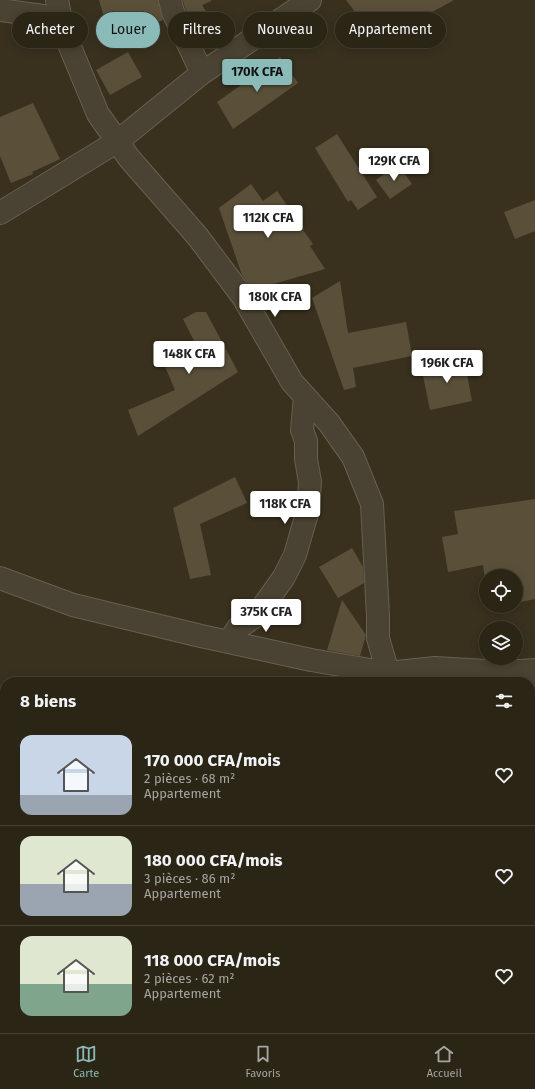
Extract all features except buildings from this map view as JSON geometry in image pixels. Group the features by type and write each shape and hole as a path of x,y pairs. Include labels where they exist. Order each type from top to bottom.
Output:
{"street":[{"path":"57,0 59,12"},
{"path":"170,0 173,12 202,73"},
{"path":"0,214 118,141 202,73 310,0"},
{"path":"0,10 14,12"},
{"path":"70,48 98,114 129,158 198,237 243,297 292,382 329,423 352,457 372,504 378,638 388,673"},
{"path":"229,642 238,628 256,615 284,577 295,555 308,510 310,482 306,459 306,441 302,430 306,397"},
{"path":"0,578 73,604 229,642 312,660 388,673 435,668 503,672 535,670"}]}
